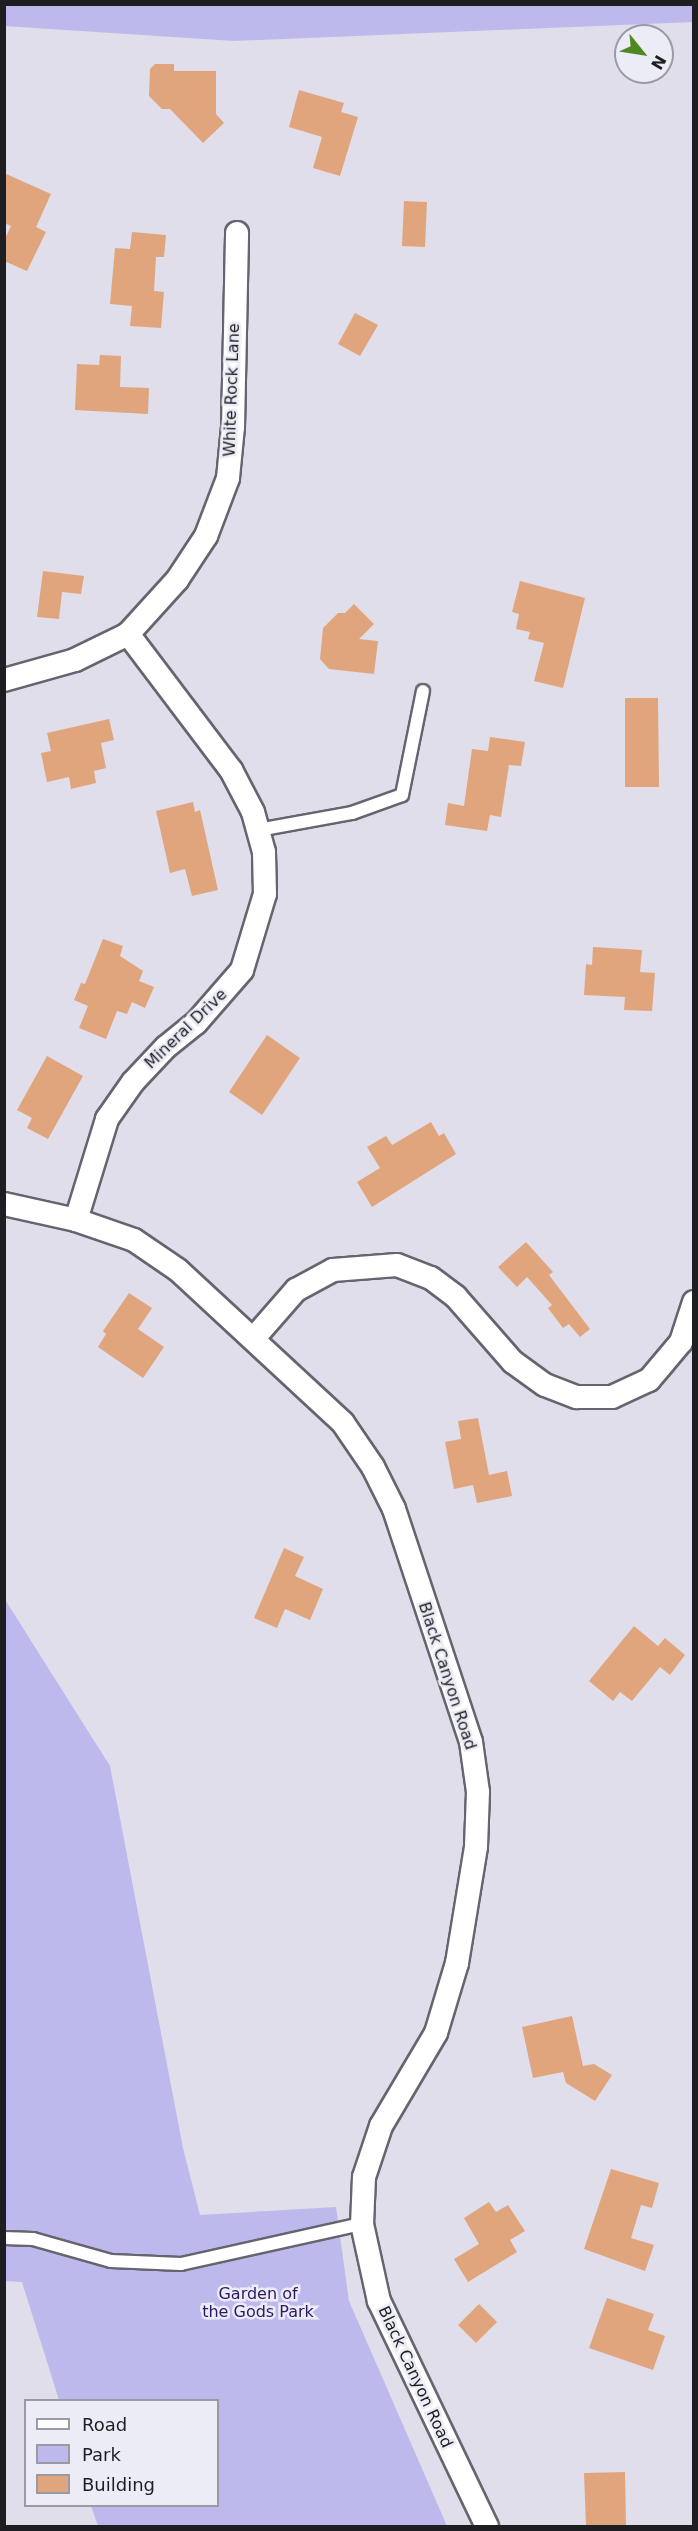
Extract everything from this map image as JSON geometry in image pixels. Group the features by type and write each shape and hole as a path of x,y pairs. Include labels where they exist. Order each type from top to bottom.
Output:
{"street":[{"name":"White Rock Lane","path":"4,680 75,660 128,634 177,580 200,545 228,478 233,427 237,233"},
{"name":"Mineral Drive","path":"76,1220 107,1119 133,1082 166,1047 196,1023 242,970 265,894 264,852 258,830 231,770 128,634"},
{"name":"Black Canyon Road","path":"4,1204 76,1220 134,1240 178,1270 254,1338 343,1423 373,1467 394,1509 471,1742 478,1792 476,1846 457,1963 436,2033 381,2126 364,2177 362,2224 380,2301 487,2526"},
{"path":"254,1338 296,1290 333,1270 397,1265 431,1278 456,1297 513,1362 545,1385 577,1397 612,1397 649,1380 681,1342 693,1302"}],"lane":[{"path":"258,830 352,813 402,795 423,691"},
{"path":"4,2238 33,2239 111,2261 182,2265 362,2224"}],"green space":[{"path":"5,4 693,4 693,22 234,41 4,26"},
{"name":"Garden of the Gods Park","path":"4,1598 110,1766 183,2148 200,2215 336,2207 349,2301 447,2526 98,2526 91,2507 219,2507 219,2399 59,2399 22,2282 5,2281"}],"building":[{"path":"155,64 174,64 174,71 216,71 216,114 224,123 203,143 170,109 162,109 149,96 150,69"},
{"path":"299,90 344,103 341,112 358,117 340,176 313,168 322,137 289,127"},
{"path":"4,173 51,194 36,227 46,232 27,271 4,261 4,241 11,226 4,223"},
{"path":"404,201 427,202 425,247 402,246"},
{"path":"132,232 166,235 164,257 156,257 154,291 164,292 161,328 130,326 132,306 110,304 115,248 130,249"},
{"path":"355,313 378,325 360,356 338,344"},
{"path":"100,355 121,356 120,387 149,388 148,414 75,410 77,364 99,365"},
{"path":"43,571 84,576 81,594 62,592 59,619 37,617"},
{"path":"520,581 585,598 563,688 534,681 544,643 528,639 530,632 516,629 519,614 512,612"},
{"path":"354,604 374,624 359,639 378,641 374,674 329,669 320,659 323,628 338,613 345,613"},
{"path":"625,698 658,698 659,787 625,787"},
{"path":"109,719 114,740 101,743 106,768 94,771 96,783 71,789 69,777 47,782 41,753 51,751 47,733"},
{"path":"490,737 525,742 521,766 509,765 501,817 490,815 487,831 445,825 448,803 464,806 472,749 488,751"},
{"path":"193,802 195,812 200,810 218,890 192,896 185,869 170,873 156,811"},
{"path":"103,939 123,946 120,956 143,971 139,981 154,987 145,1008 132,1002 127,1014 117,1011 106,1039 79,1028 88,1006 74,1000 81,983 85,984"},
{"path":"593,947 642,950 640,972 655,973 652,1011 624,1010 625,997 584,995 586,964 592,965"},
{"path":"267,1035 300,1058 262,1115 229,1092"},
{"path":"47,1056 83,1076 48,1139 27,1128 32,1118 17,1110"},
{"path":"431,1122 439,1136 444,1133 456,1154 372,1207 357,1182 380,1168 367,1147 386,1136 392,1145"},
{"path":"526,1242 553,1272 549,1275 590,1329 580,1337 569,1324 563,1328 548,1308 552,1305 527,1277 517,1287 498,1267"},
{"path":"129,1293 152,1308 138,1329 164,1347 143,1378 98,1347 106,1334 103,1331"},
{"path":"478,1418 489,1475 507,1471 512,1496 477,1503 473,1485 454,1489 445,1442 461,1439 458,1421"},
{"path":"284,1548 304,1557 295,1576 323,1589 310,1620 285,1609 277,1628 254,1618"},
{"path":"634,1626 658,1646 665,1638 685,1655 670,1675 660,1667 632,1701 620,1692 613,1701 589,1681"},
{"path":"572,2016 583,2066 594,2064 612,2075 595,2101 566,2083 563,2072 533,2078 522,2027"},
{"path":"611,2169 659,2183 652,2208 641,2205 631,2238 654,2245 645,2271 584,2249"},
{"path":"489,2202 496,2212 508,2205 525,2231 510,2240 517,2252 468,2282 454,2259 479,2244 464,2218"},
{"path":"607,2298 654,2314 648,2330 665,2336 653,2370 589,2348"},
{"path":"479,2304 497,2322 476,2343 458,2325"},
{"path":"625,2472 626,2526 586,2526 584,2473"}]}
